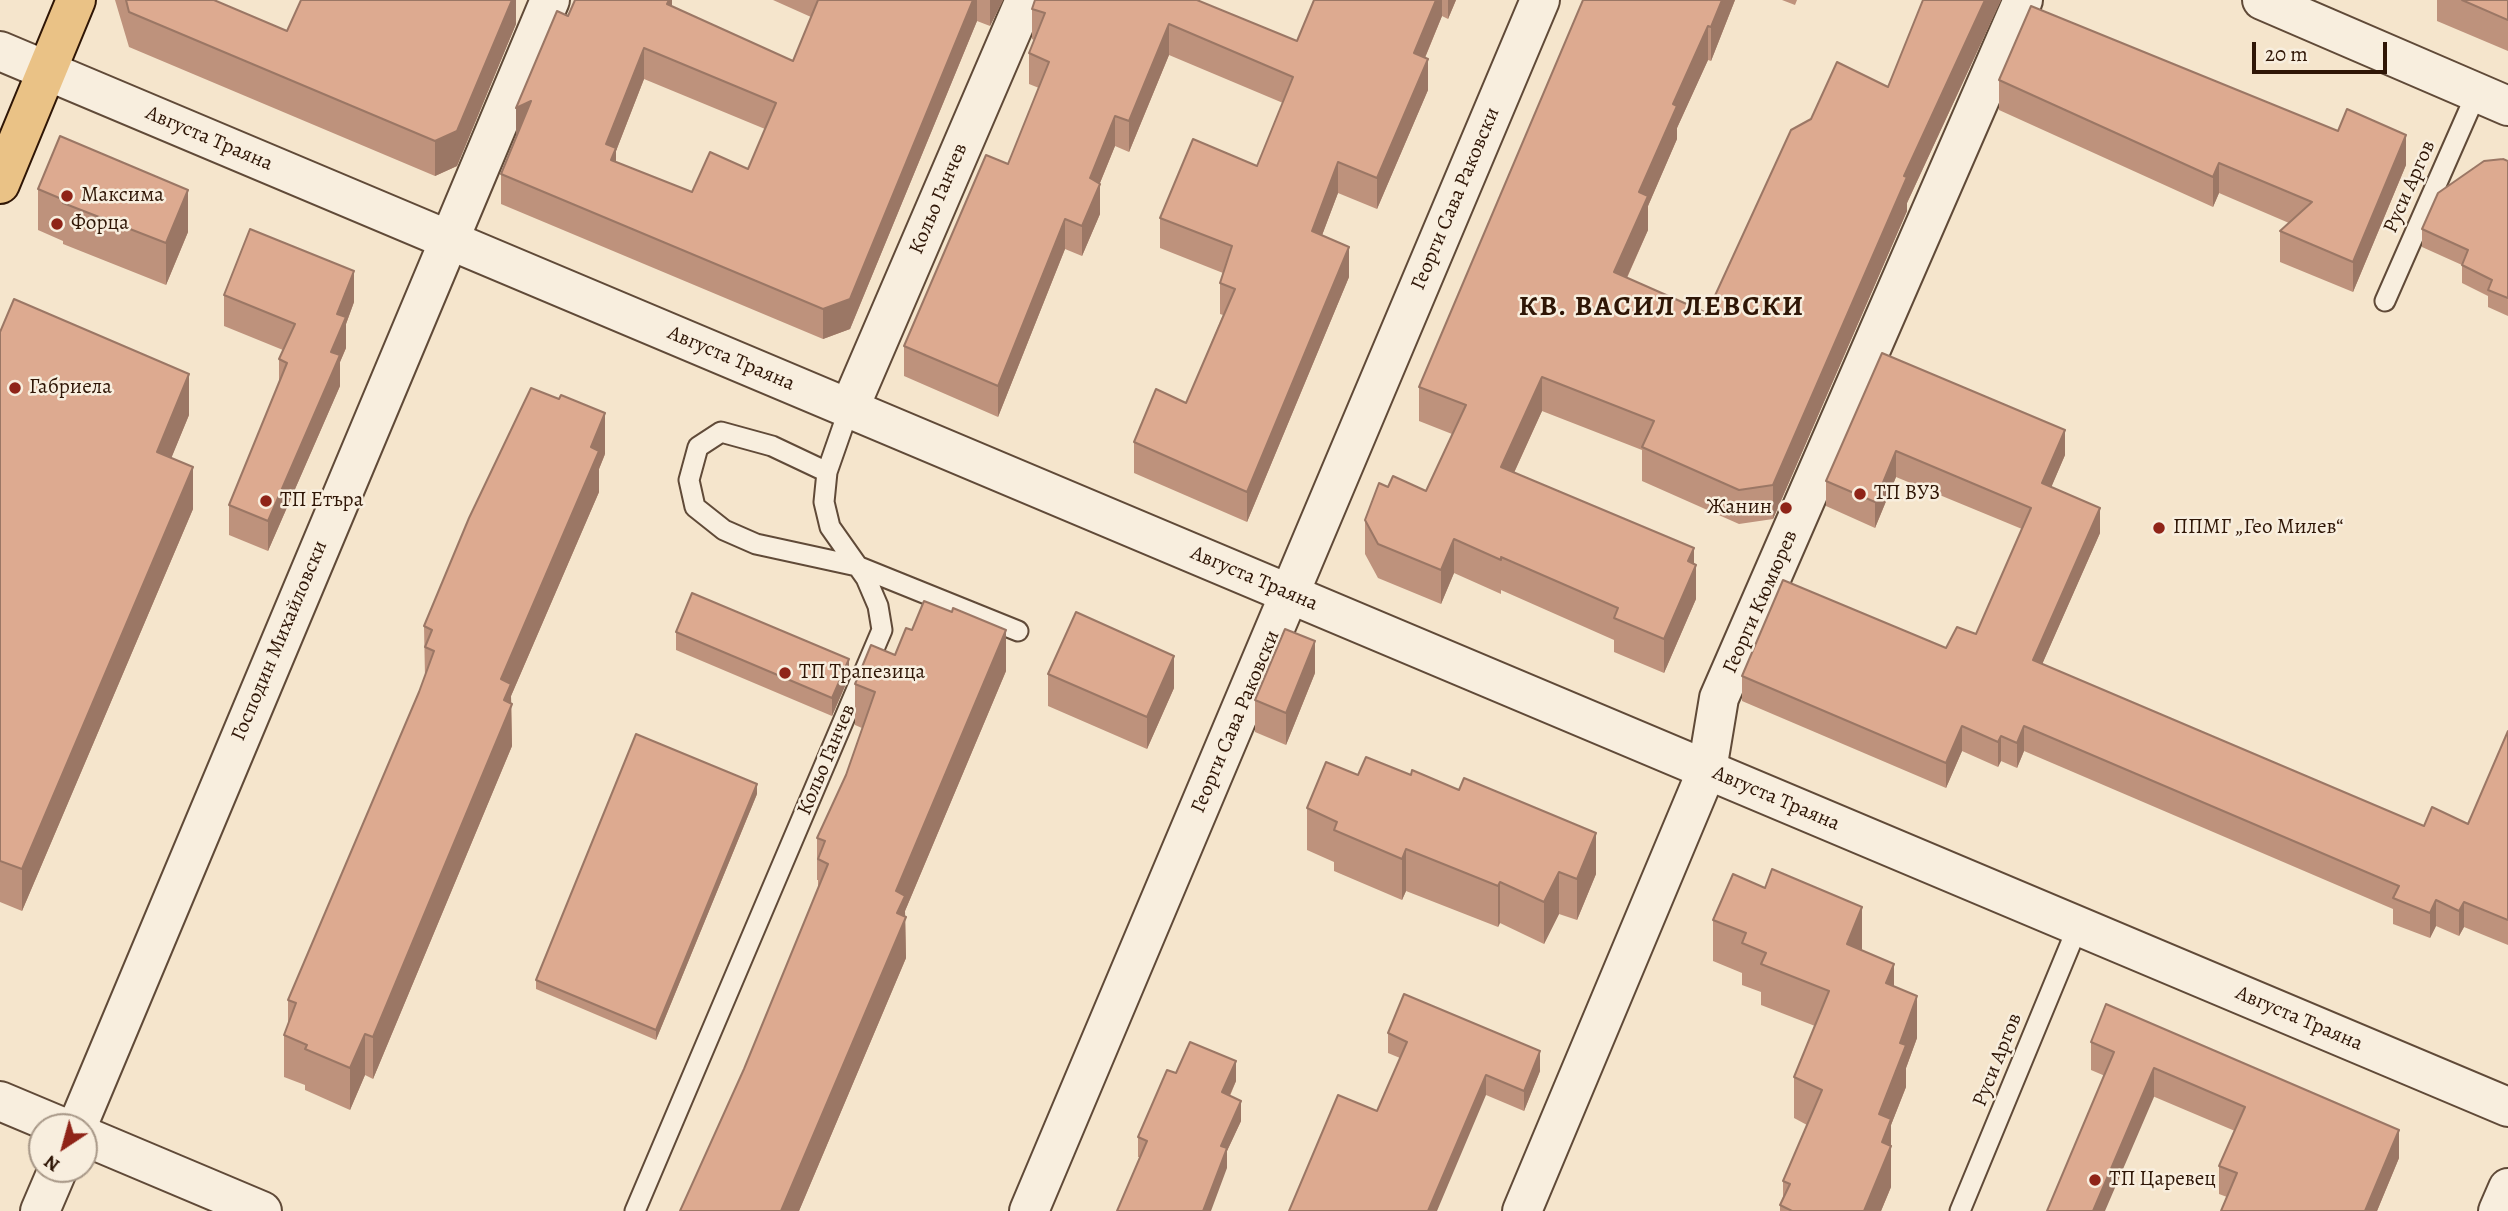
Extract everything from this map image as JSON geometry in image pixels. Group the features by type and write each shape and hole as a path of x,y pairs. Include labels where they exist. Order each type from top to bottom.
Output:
{"main road":[{"path":"0,184 76,0"}],"street":[{"name":"Господин Михайловски","path":"83,1113 550,0"},
{"name":"Кольо Ганчев","path":"849,409 1025,0"},
{"name":"Георги Сава Раковски","path":"1029,1211 1540,0"},
{"name":"Георги Кюмюрев","path":"1522,1211 1707,770 1719,698 2023,0"},
{"path":"2262,0 2492,99"},
{"name":"Августа Траяна","path":"0,51 2508,1107"},
{"path":"0,1101 29,1113"},
{"path":"98,1142 262,1211"},
{"path":"40,1211 52,1183"},
{"path":"2498,1211 2508,1188"}],"lane":[{"name":"Руси Аргов","path":"2385,301 2492,99"},
{"name":"Кольо Ганчев","path":"635,1211 882,630 878,606 857,566 830,527 824,502 827,472 849,409"},
{"path":"827,472 772,446 721,432 698,447 689,480 695,507 724,530 769,547 857,566 1018,631"},
{"name":"Руси Аргов","path":"1960,1211 2078,926"}],"building":[{"path":"126,0 214,0 287,31 301,0 512,0 457,131 435,141 129,12"},
{"path":"575,0 669,0 667,4 793,61 818,0 973,0 850,299 823,309 501,174 531,101 516,108 557,11 568,16","holes":["644,48 776,103 748,169 710,152 692,192 611,160 616,148 606,144"]},
{"path":"1035,0 1197,0 1297,41 1314,0 1436,0 1414,53 1428,59 1377,178 1338,162 1312,231 1349,247 1247,492 1134,442 1156,389 1186,403 1235,289 1220,283 1232,246 1160,218 1193,139 1257,166 1293,77 1169,24 1129,121 1115,116 1090,178 1100,184 1082,226 1065,219 998,386 904,346 986,155 1008,164 1049,62 1029,53 1045,13 1032,9"},
{"path":"1583,0 1722,0 1673,104 1677,106 1639,192 1648,196 1614,272 1707,313 1791,130 1811,119 1837,62 1888,87 1923,0 1985,0 1904,176 1907,177 1773,485 1739,490 1642,447 1654,421 1542,377 1501,467 1694,548 1688,561 1696,565 1664,639 1614,618 1618,608 1454,539 1441,570 1378,544 1365,520 1379,483 1388,487 1393,476 1426,491 1466,405 1419,387"},
{"path":"2462,0 2508,0 2508,20"},
{"path":"2031,6 2338,131 2347,109 2406,135 2353,262 2280,231 2312,202 2219,163 2213,177 1999,80"},
{"path":"60,136 188,190 166,243 63,203 64,200 38,189"},
{"path":"2484,161 2508,161 2508,298 2488,290 2492,280 2462,265 2468,250 2422,229 2438,193"},
{"path":"250,229 354,271 337,314 346,317 331,352 340,355 268,521 229,505 287,363 279,359 295,324 224,295"},
{"path":"14,299 189,374 157,452 193,467 22,869 0,861 0,332"},
{"path":"1882,353 2065,430 2042,483 2100,508 2033,660 2424,826 2432,807 2468,824 2508,731 2508,920 2464,902 2459,911 2436,900 2430,913 2393,898 2399,886 2024,726 2017,743 2001,736 1998,742 1962,726 1946,763 1742,676 1783,580 1946,648 1957,627 1976,634 2031,508 1896,451 1875,502 1826,481"},
{"path":"531,388 559,399 561,395 605,413 591,447 599,451 501,679 511,684 504,700 512,704 373,1037 365,1034 350,1068 305,1049 307,1045 284,1035 296,1003 288,1000 434,651 425,647 432,630 424,626 469,518"},
{"path":"692,593 849,659 832,698 676,632"},
{"path":"924,601 952,612 953,608 1006,630 896,891 905,896 897,913 906,917 781,1211 680,1211 744,1069 828,864 818,859 825,841 817,838 846,775 875,692 855,684 871,645 895,655 906,628 912,630"},
{"path":"1076,612 1174,656 1147,717 1048,674"},
{"path":"1285,629 1315,641 1286,713 1255,700"},
{"path":"636,734 757,784 656,1030 536,980"},
{"path":"1366,757 1411,775 1412,770 1459,790 1464,778 1596,833 1577,879 1559,872 1544,902 1500,882 1498,886 1406,849 1402,859 1334,830 1337,822 1307,808 1326,762 1358,775"},
{"path":"1772,869 1862,907 1847,944 1894,964 1886,983 1917,996 1900,1043 1906,1045 1879,1114 1891,1119 1882,1142 1891,1146 1864,1211 1792,1211 1780,1205 1790,1184 1783,1181 1822,1090 1794,1077 1829,991 1761,964 1766,953 1742,943 1746,933 1713,920 1733,874 1765,888"},
{"path":"1404,994 1540,1051 1524,1091 1486,1075 1428,1211 1289,1211 1338,1095 1377,1111 1407,1042 1388,1033"},
{"path":"2106,1004 2399,1130 2365,1211 2221,1211 2237,1173 2219,1166 2245,1107 2154,1068 2093,1211 2047,1211 2114,1052 2091,1042"},
{"path":"1190,1042 1236,1061 1222,1092 1241,1101 1221,1146 1227,1148 1203,1211 1117,1211 1147,1141 1138,1137 1167,1070 1176,1073"}],"place":[{"name":"Максима","path":"67,196"},
{"name":"Форца","path":"57,224"},
{"name":"Габриела","path":"15,388"},
{"name":"ТП ВУЗ","path":"1860,494"},
{"name":"ТП Етъра","path":"266,501"},
{"name":"Жанин","path":"1786,508"},
{"name":"ППМГ „Гео Милев“","path":"2159,528"},
{"name":"ТП Трапезица","path":"785,673"},
{"name":"ТП Царевец","path":"2095,1180"}],"district":[{"name":"КВ. ВАСИЛ ЛЕВСКИ","path":"1662,308"}]}
